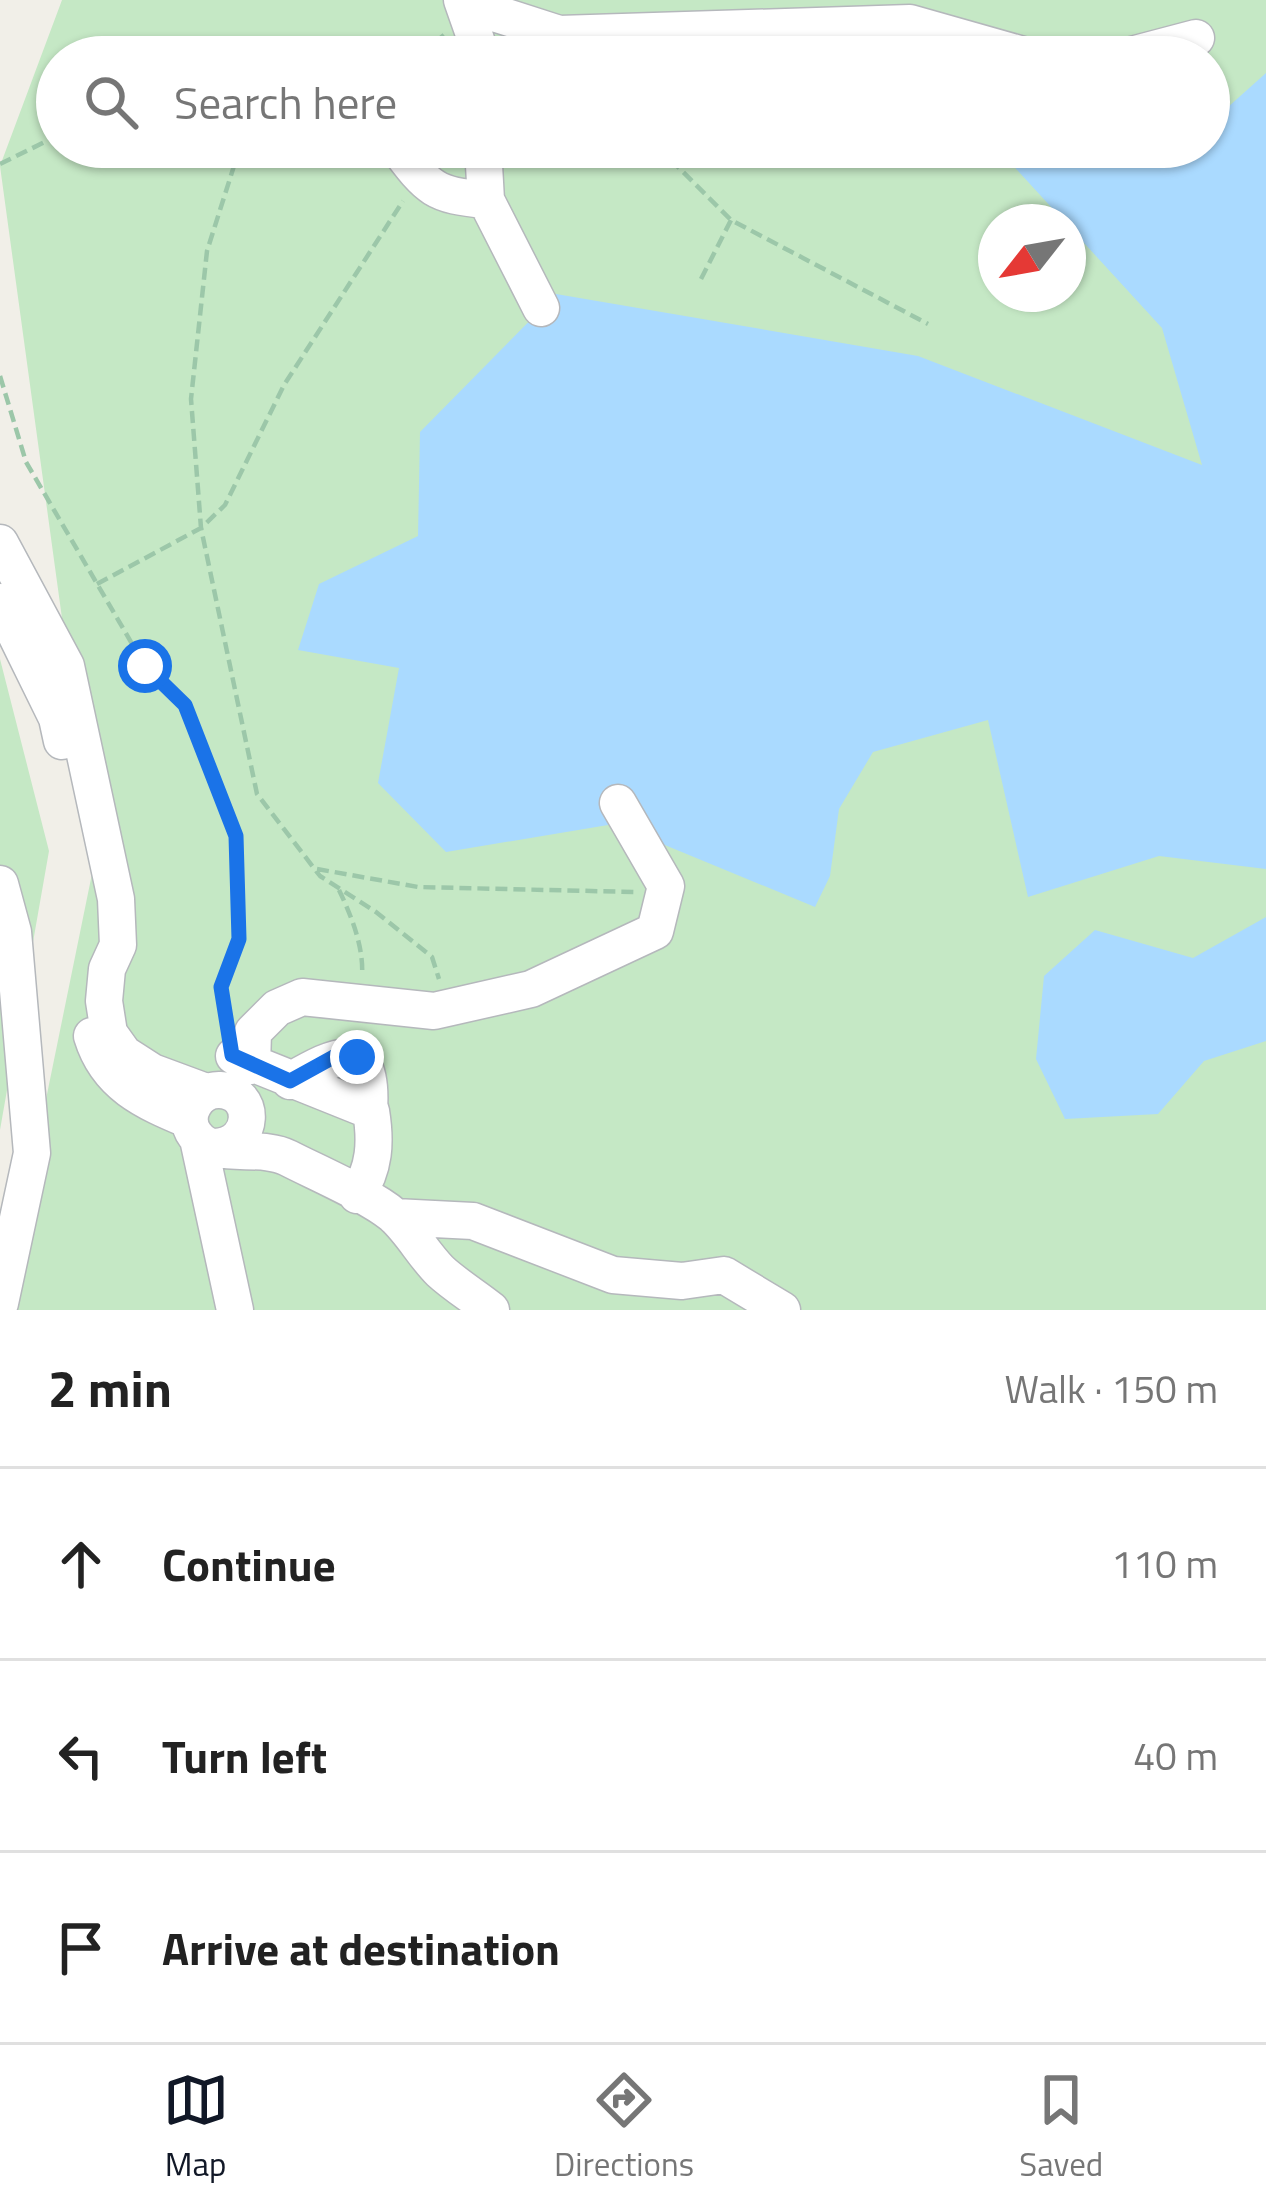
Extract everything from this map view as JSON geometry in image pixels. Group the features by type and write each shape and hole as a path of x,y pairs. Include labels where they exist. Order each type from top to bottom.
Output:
{"lane":[{"path":"463,0 475,36"},
{"path":"475,0 491,12 559,34 910,23 956,36"},
{"path":"413,168 444,196 486,200"},
{"path":"484,168 486,200 542,308"},
{"path":"0,543 66,666 116,899 118,945 107,969 104,1000 109,1033 124,1054 152,1072 229,1153 245,1148 281,1155 395,1217 441,1271 491,1310"},
{"path":"0,602 57,718 103,922 87,1002 99,1060 123,1088 202,1125"},
{"path":"357,1195 368,1179 374,1156 369,1110 242,1060 253,1032 277,1008 302,997 434,1011 531,989 655,931 666,886 618,803"},
{"path":"0,884 13,932 32,1153 0,1303"},
{"path":"202,1125 235,1310"},
{"path":"395,1217 473,1221 614,1275 636,1294 724,1275 782,1310"}],"path":[{"path":"0,164 36,146"},
{"path":"233,168 207,251 191,399 201,529 257,794 314,869 431,957 446,998 444,1007"},
{"path":"679,168 730,220 928,324"},
{"path":"97,584 201,529 225,505 284,385 419,177"},
{"path":"701,279 730,220"},
{"path":"0,376 26,462 145,666 185,705 236,836 239,939 221,987 242,1060"},
{"path":"314,869 418,887 664,893"},
{"path":"338,888 363,964 359,1006"}],"green space":[{"path":"62,0 1266,0 1266,1310 3,1310 95,859 0,166 36,70 36,168 1230,168 1230,36 49,36"},
{"path":"0,659 49,851 0,1130"}],"water":[{"path":"1266,73 1266,869 1159,856 1028,897 988,720 873,752 839,809 830,876 815,907 614,824 446,852 378,783 399,668 298,650 319,584 418,536 420,432 556,294 918,356 1202,465 1162,328 1086,245 1086,204 1048,204 1015,168 1230,168 1230,105"},
{"path":"1266,917 1266,1041 1204,1061 1158,1114 1065,1119 1036,1059 1044,976 1095,930 1193,958"}],"route":[{"path":"145,666 185,705 236,836 239,939 221,987 232,1055 290,1081 339,1054 357,1057"}]}
